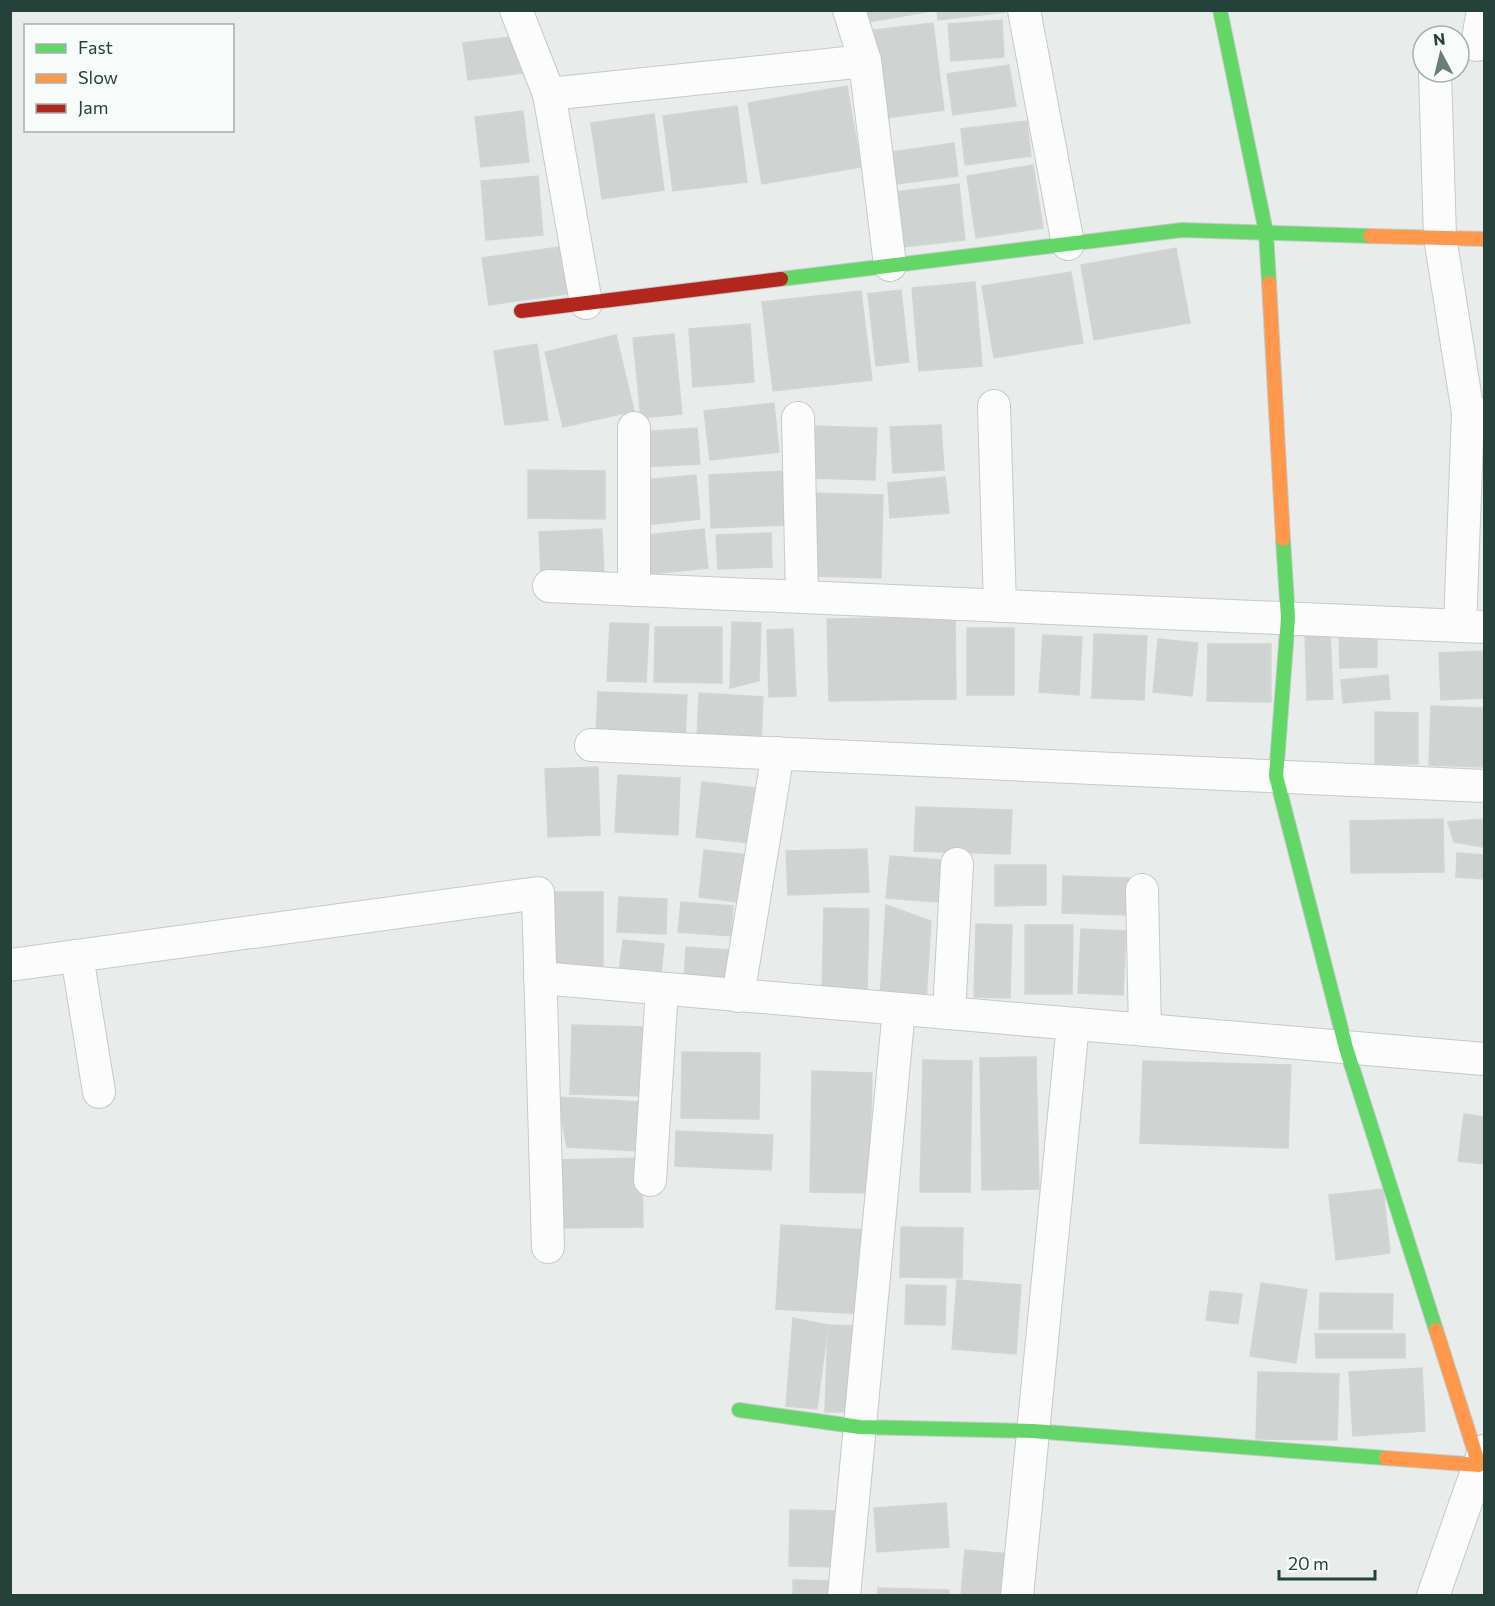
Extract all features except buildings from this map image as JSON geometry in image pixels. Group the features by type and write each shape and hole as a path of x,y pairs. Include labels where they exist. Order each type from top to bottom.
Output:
{"street":[{"path":"516,10 549,94 586,303"},
{"path":"849,10 864,61 890,266"},
{"path":"1024,10 1068,243"},
{"path":"1220,10 1266,232 1288,618 1276,776 1346,1048 1482,1458 1433,1596"},
{"path":"1473,46 1483,10"},
{"path":"549,94 864,61"},
{"path":"549,586 1472,626 1476,414 1440,237 1435,84"},
{"path":"521,311 1182,230 1485,238"},
{"path":"994,406 1000,606"},
{"path":"798,418 802,597"},
{"path":"634,428 634,590"},
{"path":"591,745 1485,786"},
{"path":"738,996 778,753"},
{"path":"949,1013 957,864"},
{"path":"1142,890 1145,1030"},
{"path":"10,965 538,893 548,1247"},
{"path":"77,956 99,1092"},
{"path":"540,978 1485,1059"},
{"path":"650,1180 662,989"},
{"path":"844,1596 899,1009"},
{"path":"1017,1596 1073,1024"},
{"path":"739,1410 860,1427 1033,1431 1482,1458"}],"traffic: fast":[{"path":"1220,10 1266,232 1269,283"},
{"path":"781,279 1182,230 1370,236"},
{"path":"1283,539 1288,618 1276,776 1346,1048 1436,1330"},
{"path":"739,1410 860,1427 1033,1431 1386,1458"}],"traffic: slow":[{"path":"1370,236 1484,239"},
{"path":"1269,283 1283,539"},
{"path":"1386,1458 1479,1465 1436,1330"}],"traffic: jam":[{"path":"521,311 781,279"}]}
